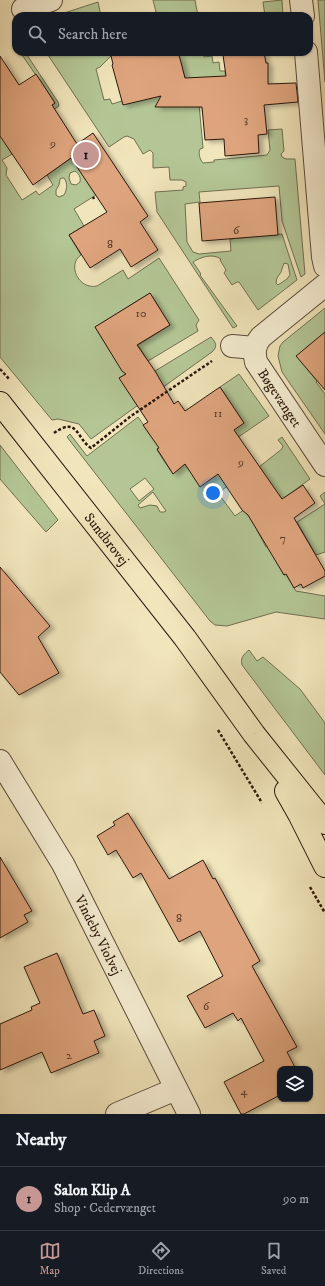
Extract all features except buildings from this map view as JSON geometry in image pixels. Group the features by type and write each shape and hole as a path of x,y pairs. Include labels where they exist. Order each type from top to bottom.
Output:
{"main road":[{"name":"Sundbrovej","path":"0,403 185,638 254,734 325,823"},
{"name":"Sundbrovej","path":"254,734 299,814 325,866"},
{"path":"299,814 325,854"}],"street":[{"path":"23,9 51,0"},
{"path":"301,0 302,12"},
{"path":"306,56 325,266"},
{"path":"232,346 255,348 261,336 325,285"},
{"name":"Bøgevænget","path":"255,348 254,353 256,362 325,465"},
{"name":"Vindeby Violvej","path":"0,761 63,864 189,1114"},
{"path":"117,1114 176,1089"}],"path":[{"path":"54,433 61,428 72,427 76,429 87,445 91,448 131,416 232,346"},
{"path":"214,724 266,809"},
{"path":"307,881 325,913"}],"green space":[{"path":"153,0 195,0 197,12 156,12"},
{"path":"282,0 283,12 264,12 263,2"},
{"path":"318,0 325,0 325,82"},
{"path":"98,2 100,12 67,12"},
{"path":"23,56 28,56 58,102 59,106 25,129 10,151 12,154 2,160 7,168 6,175 22,200 36,191 39,195 53,185 47,175 71,158 113,184 74,209 84,226 69,235 81,255 75,264 75,270 80,280 90,286 97,286 123,270 128,279 159,258 199,320 196,325 198,331 148,361 138,345 170,325 150,293 95,327 126,374 119,378 155,371 211,337 216,344 212,352 91,439 79,424 58,419 52,420 0,357 0,126 35,116 55,103","holes":["75,171 79,174 80,182 76,185 71,184 69,178 70,173","64,178 67,184 66,189 64,195 59,197 56,195 56,190 60,179"]},
{"path":"49,56 111,56 96,69 104,100 110,99 112,104 122,101 166,56 179,56 204,56 204,57 212,56 213,63 219,62 220,71 225,71 227,89 198,93 203,148 199,151 200,158 203,163 214,162 214,160 267,155 270,150 268,130 282,129 284,151 281,154 282,157 286,159 295,159 305,274 301,277 282,221 279,186 199,192 200,202 185,204 187,242 193,252 199,254 231,251 230,239 282,234 297,280 258,310 239,282 232,285 224,273 226,270 220,260 221,259 214,256 207,256 193,262 201,274 200,275 237,326 233,328 157,212 155,192 183,190 183,187 186,186 186,182 182,180 170,180 169,167 153,168 153,153 150,150 143,154 134,139 127,136 109,147","holes":["179,56 186,82 171,58","284,263 288,264 290,275 278,285 276,283 277,278"]},
{"path":"325,308 325,332 297,356 317,381 316,382 325,394 325,434 282,372 278,356 280,346 283,342"},
{"path":"239,374 269,416 199,464 218,469 229,485 218,493 235,516 274,489 259,467 282,449 283,446 278,440 282,437 310,479 284,498 290,510 257,530 266,547 268,546 284,575 286,574 296,591 325,596 325,619 276,612 227,626 215,625 210,621 67,437 70,434 87,456 138,417 160,448 157,450 171,471 244,423 220,387","holes":["145,478 154,489 139,501 130,489","153,492 166,511 160,512 157,506 150,505 140,508 138,505"]},
{"path":"0,445 58,520 46,532 0,479"},
{"path":"325,492 325,504 320,496"},
{"path":"325,504 325,552 316,555 297,522"},
{"path":"249,650 257,661 263,657 300,689 325,723 325,775 242,665 243,656"}],"place":[{"name":"Salon Klip A","path":"86,155"}]}
